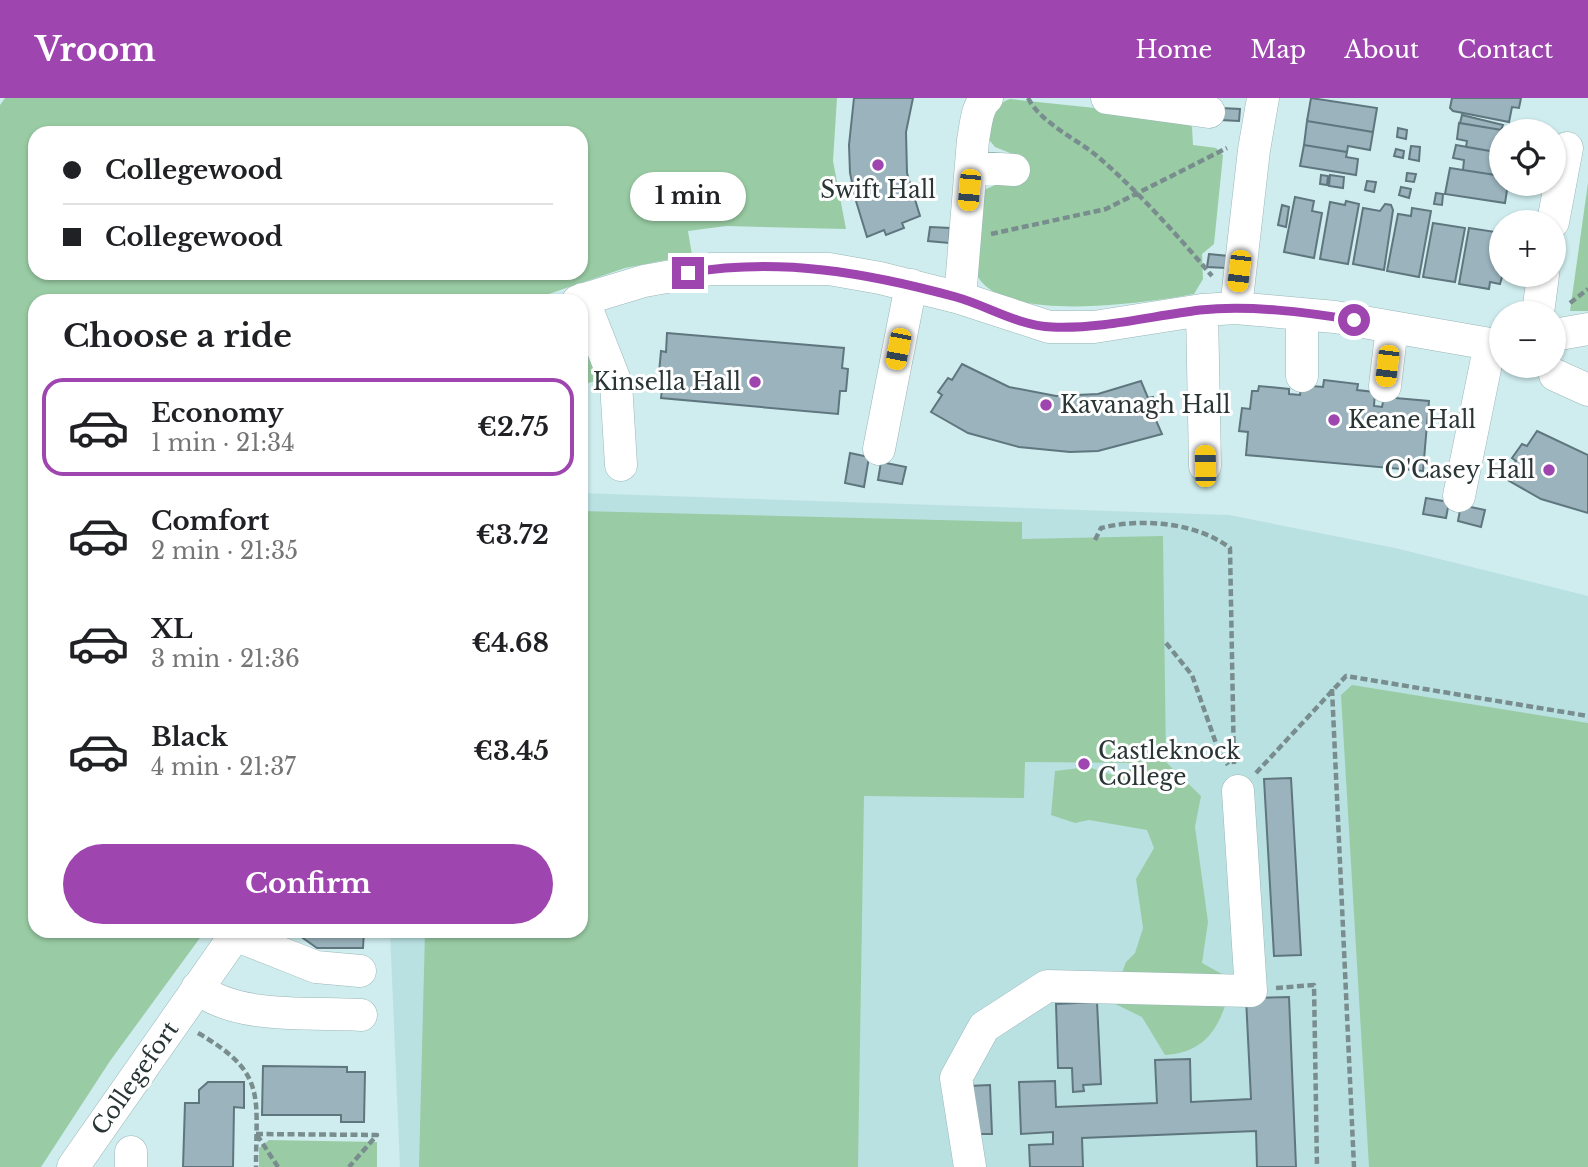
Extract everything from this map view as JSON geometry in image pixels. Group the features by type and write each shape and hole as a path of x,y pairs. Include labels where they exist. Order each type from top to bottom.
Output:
{"street":[{"path":"960,298 978,114 982,102 987,98"},
{"path":"1107,98 1209,112"},
{"path":"1236,309 1254,150 1264,98"},
{"path":"1557,210 1573,161"},
{"path":"971,167 1014,170"},
{"path":"588,298 644,281 710,269 829,269 911,285 1049,327 1094,327 1202,310 1236,309 1302,314 1489,343"},
{"path":"879,449 911,285"},
{"path":"1202,310 1205,466"},
{"path":"1302,314 1302,376"},
{"path":"588,318 616,383 621,465"},
{"path":"1385,386 1392,327"},
{"path":"1566,333 1588,329"},
{"path":"1459,496 1489,373"},
{"path":"1563,378 1588,390"},
{"path":"970,1167 956,1078 984,1027 1047,986 1251,991 1238,792"},
{"name":"Collegefort","path":"73,1167 232,938"},
{"name":"Collegefort","path":"248,938 316,967 360,971"},
{"path":"197,988 208,997 236,1009 361,1014"}],"path":[{"path":"1028,98 1043,117 1097,156 1187,245 1236,309"},
{"path":"966,235 1002,233 1106,209 1214,152 1228,148 1254,150"},
{"path":"1095,540 1101,528 1120,523 1178,526 1213,534 1230,548 1234,775 1218,749 1192,675 1166,643"},
{"path":"1238,792 1346,676 1588,716"},
{"path":"1332,689 1354,1167"},
{"path":"1251,991 1314,985 1317,1167"},
{"path":"175,1020 227,1049 244,1067 253,1084 256,1167"},
{"path":"256,1134 278,1167"},
{"path":"256,1134 377,1135 349,1167"}],"shaded area":[{"name":"Castleknock College","path":"588,493 1229,515 1395,548 1588,596 1588,1167 400,1167 390,938 588,938"}],"green space":[{"path":"5,98 837,98 833,161 846,229 726,226 688,231 692,255 625,268 549,294 28,294 28,938 200,938 110,1061 41,1167 0,1167 0,105"},
{"path":"1010,99 1181,117 1192,127 1193,145 1216,148 1223,155 1214,244 1202,254 1203,279 1194,294 1144,302 1075,306 1041,305 1011,299 988,288 975,270 974,264 984,190 1000,183 1015,155 995,147 986,136 989,118 995,109"},
{"path":"1588,183 1588,311 1570,311"},
{"path":"588,352 599,380 588,383"},
{"path":"588,511 1022,522 1022,539 1163,536 1166,762 1201,796 1195,827 1208,922 1202,963 1233,980 1219,1021 1204,1040 1181,1053 1165,1055 1142,1017 1111,1002 1126,962 1135,953 1143,928 1136,879 1154,848 1147,830 1089,820 1075,823 1051,815 1055,771 1088,767 1116,776 1143,763 1025,762 1024,798 864,796 858,1167 419,1167 425,938 588,938"},
{"path":"1352,685 1588,723 1588,1167 1369,1167 1341,695"},
{"path":"269,1140 377,1142 377,1167 259,1167 259,1148"}],"building":[{"name":"Swift Hall","path":"854,98 913,98 906,132 907,173 920,216 902,223 904,228 886,235 884,230 867,237 856,201 850,173 849,145"},
{"path":"1311,98 1377,108 1373,132 1307,121"},
{"path":"1452,98 1521,98 1519,108 1512,107 1510,119 1494,119 1453,111 1450,108"},
{"path":"1221,108 1240,109 1239,121 1220,120"},
{"path":"1462,115 1489,122 1489,128 1460,123"},
{"path":"1307,121 1373,132 1370,150 1348,146 1347,152 1304,145"},
{"path":"1459,123 1489,128 1489,151 1466,147 1467,141 1457,139"},
{"path":"1398,128 1407,130 1406,139 1397,137"},
{"path":"1304,145 1347,152 1346,157 1358,159 1356,175 1300,166"},
{"path":"1456,145 1489,151 1489,174 1463,170 1464,160 1453,158"},
{"path":"1411,146 1420,147 1419,161 1409,159"},
{"path":"1396,149 1404,151 1403,158 1394,156"},
{"path":"1450,168 1489,174 1489,196 1506,196 1505,203 1445,194"},
{"path":"1407,173 1416,174 1414,182 1406,181"},
{"path":"1321,175 1328,176 1327,185 1320,184"},
{"path":"1330,175 1344,177 1343,188 1329,186"},
{"path":"1367,181 1376,182 1374,192 1365,190"},
{"path":"1401,187 1411,189 1409,198 1399,195"},
{"path":"1436,193 1443,194 1442,205 1434,204"},
{"path":"1295,197 1314,201 1312,211 1322,213 1314,258 1284,252"},
{"path":"1346,201 1359,204 1348,264 1320,259 1330,202 1345,205"},
{"path":"1385,204 1391,205 1393,210 1384,270 1353,264 1363,208 1380,211"},
{"path":"1282,205 1289,207 1286,227 1278,225"},
{"path":"1412,208 1431,211 1419,277 1387,271 1398,214 1411,216"},
{"path":"1433,223 1465,228 1455,282 1423,277"},
{"path":"930,227 950,228 949,243 928,241"},
{"path":"1469,228 1489,231 1489,289 1459,284"},
{"path":"1209,254 1228,256 1226,268 1207,267"},
{"name":"Kinsella Hall","path":"667,333 844,348 842,368 848,369 846,391 840,391 838,414 661,398 664,373 659,373 661,351 666,352"},
{"name":"Kavanagh Hall","path":"962,364 1009,387 1056,396 1098,394 1141,381 1148,398 1153,397 1160,415 1155,418 1162,434 1098,451 1070,452 1019,447 968,433 931,412 942,395 938,392 948,378 952,380"},
{"name":"Keane Hall","path":"1324,380 1358,384 1357,390 1375,392 1374,406 1382,407 1384,397 1429,401 1423,471 1246,455 1248,432 1239,431 1242,408 1250,409 1252,391 1258,391 1259,386 1289,389 1289,394 1300,395 1301,385 1323,387"},
{"name":"O'Casey Hall","path":"1537,431 1588,455 1588,513 1541,499 1504,478 1516,461 1512,458 1522,444 1527,446"},
{"path":"850,453 869,457 864,487 845,483"},
{"path":"881,462 906,467 902,484 878,480"},
{"path":"1426,498 1449,502 1446,518 1423,514"},
{"path":"1461,505 1485,510 1481,527 1458,521"},
{"path":"1291,778 1301,955 1274,956 1264,779"},
{"path":"303,938 364,938 363,948 317,948"},
{"path":"1289,997 1296,1167 1257,1167 1256,1131 1082,1138 1083,1167 1030,1167 1029,1145 1053,1144 1053,1132 1021,1134 1019,1082 1055,1081 1056,1107 1157,1103 1155,1060 1190,1059 1191,1102 1251,1099 1246,998"},
{"path":"1097,1002 1101,1084 1083,1085 1084,1091 1073,1092 1072,1068 1058,1068 1056,1004"},
{"path":"263,1066 347,1067 347,1072 365,1072 364,1122 341,1122 341,1115 262,1115"},
{"path":"208,1082 244,1082 244,1108 234,1107 233,1167 183,1167 185,1103 199,1103 199,1090"},
{"path":"990,1085 992,1134 969,1134 968,1086"}],"place":[{"name":"Swift Hall","path":"878,165"},
{"name":"Kinsella Hall","path":"755,382"},
{"name":"Kavanagh Hall","path":"1046,405"},
{"name":"Keane Hall","path":"1334,420"},
{"name":"O'Casey Hall","path":"1549,470"},
{"name":"Castleknock College","path":"1084,764"}],"route":[{"path":"688,273 710,269 829,269 880,278 960,298 1013,318 1049,327 1094,327 1202,310 1236,309 1354,320"}]}
